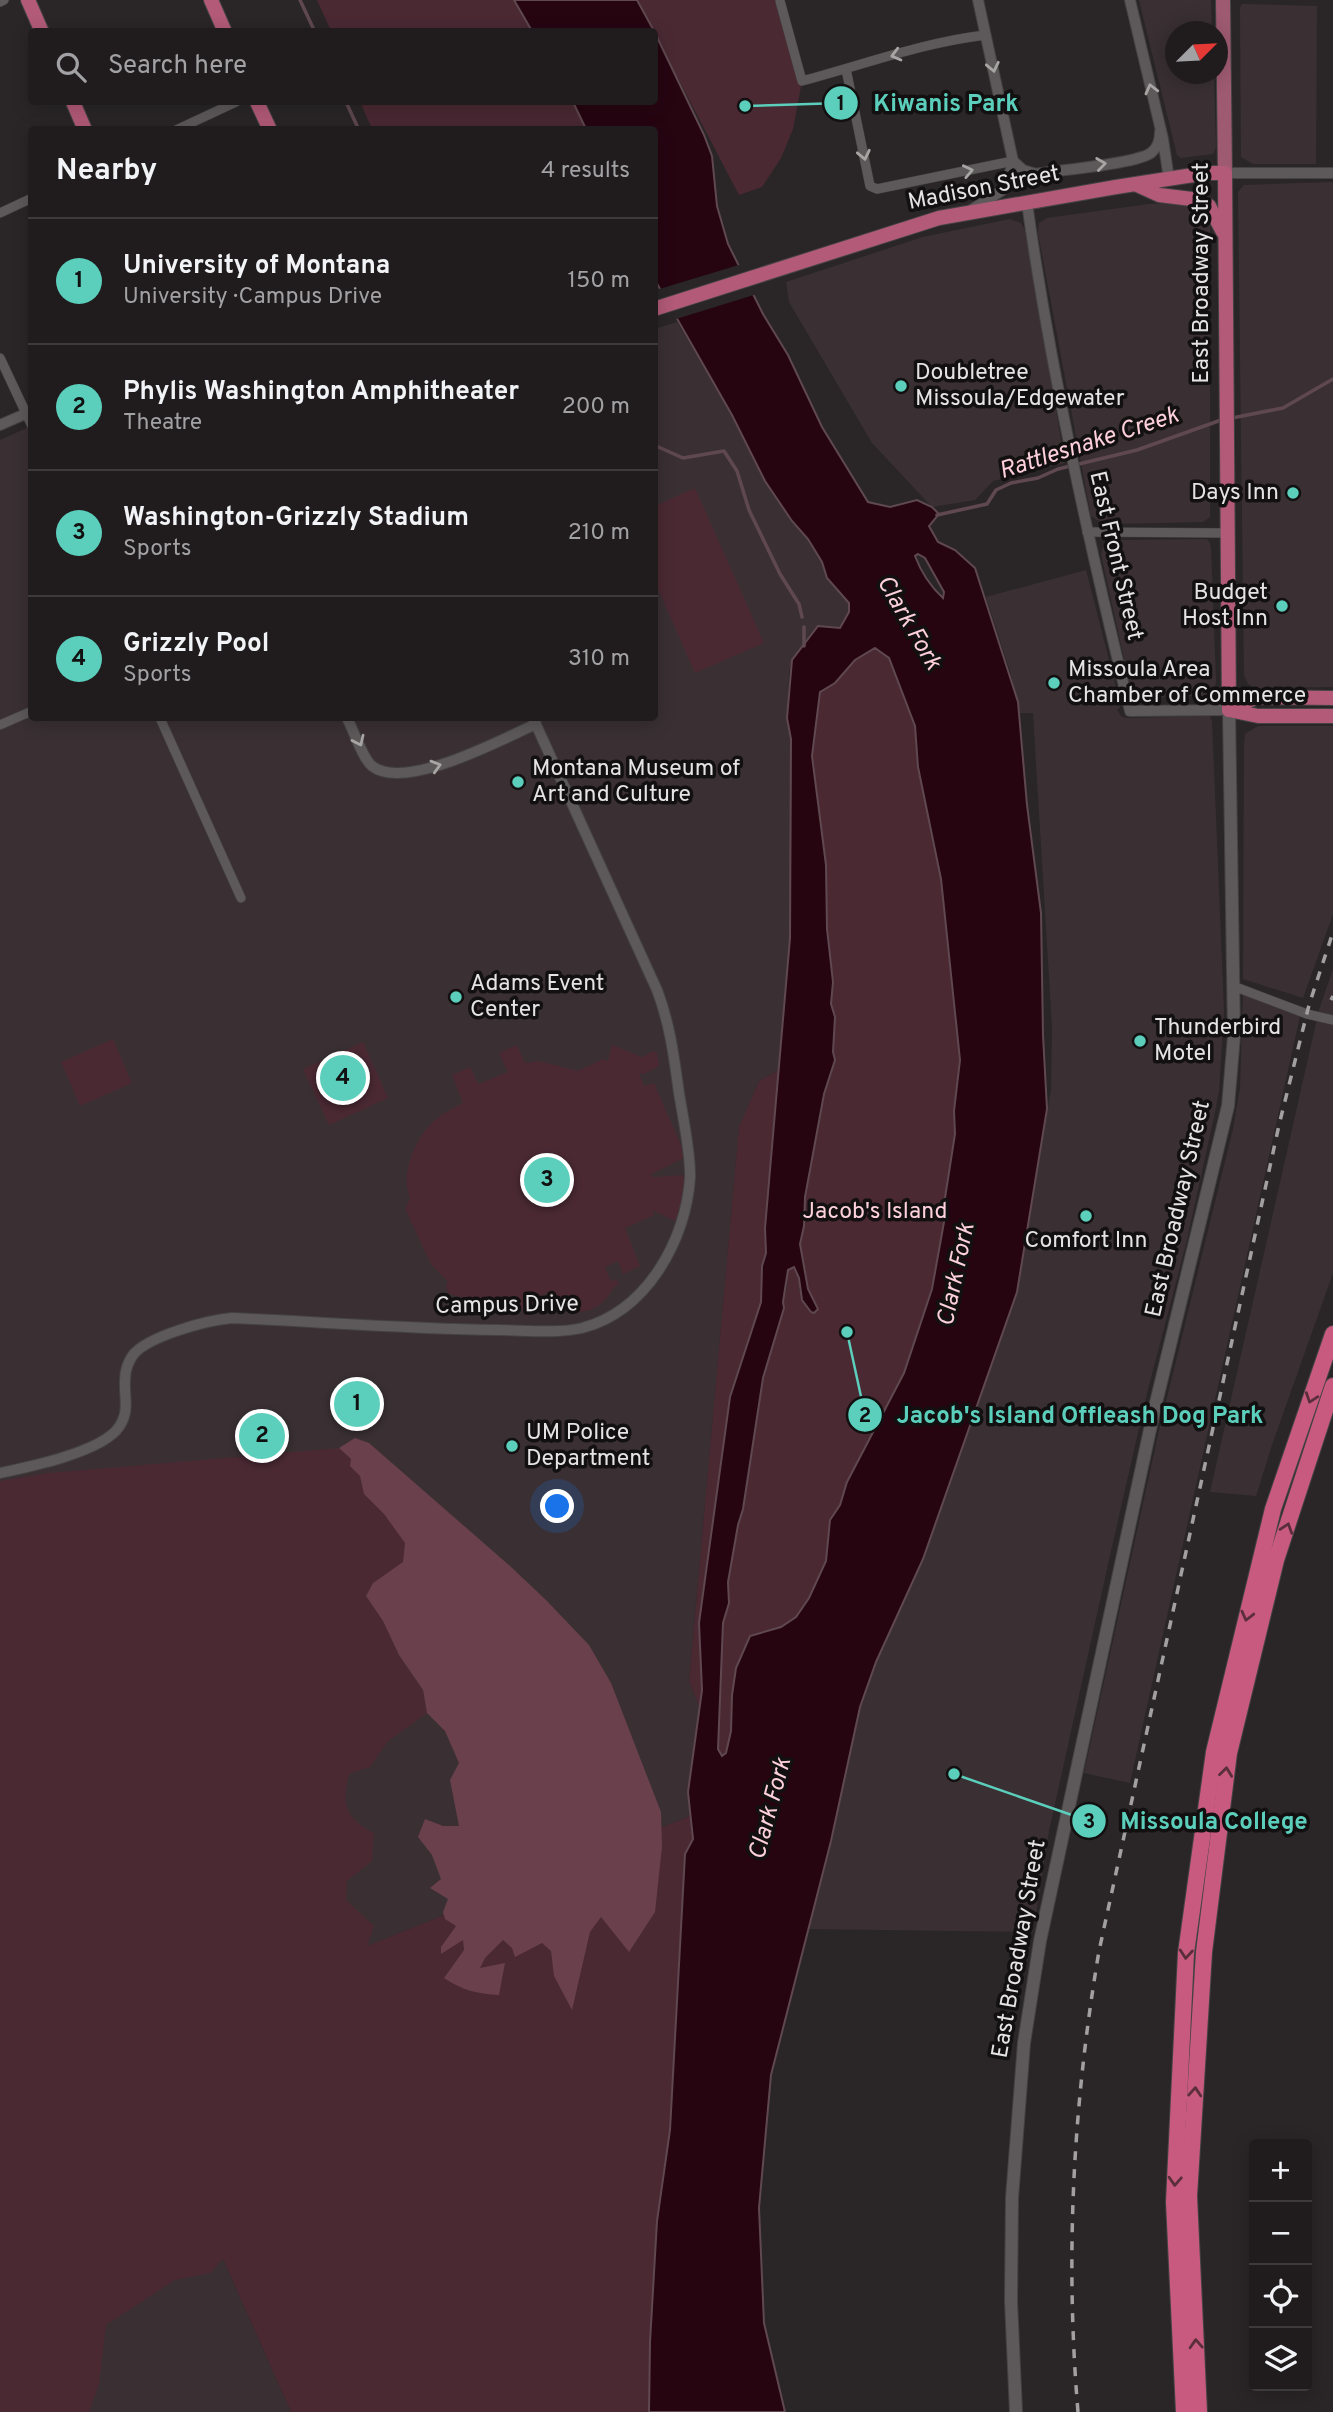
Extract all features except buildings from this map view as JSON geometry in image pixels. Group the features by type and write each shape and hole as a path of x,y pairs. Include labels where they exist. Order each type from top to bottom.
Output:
{"highway":[{"path":"28,0 40,28"},
{"path":"211,0 223,28"},
{"path":"74,105 83,126"},
{"path":"258,105 268,126"},
{"name":"Madison Street","path":"658,308 906,227 969,211 1206,173 1225,173"},
{"name":"East Broadway Street","path":"1225,173 1229,710"},
{"path":"1135,184 1159,195 1200,200 1209,206 1224,233"},
{"path":"1229,710 1257,697 1333,698"},
{"path":"1229,710 1258,716 1333,716"},
{"path":"1184,2412 1174,2202 1186,1953 1195,1887 1214,1752 1273,1509 1333,1334"},
{"path":"1199,2412 1189,2196 1205,1952 1228,1753 1276,1560 1333,1386"}],"main road":[{"name":"East Broadway Street","path":"1223,0 1225,173"},
{"name":"East Broadway Street","path":"1016,2412 1011,2301 1012,2198 1024,2043 1040,1941 1151,1422 1228,1106 1234,1051 1229,710"}],"street":[{"path":"969,211 1006,188 1013,162 978,0"},
{"path":"1130,0 1160,124 1169,179"},
{"path":"780,1 803,81 986,35"},
{"path":"845,69 870,186 877,189 1013,162"},
{"path":"185,126 230,105"},
{"name":"Madison Street","path":"1013,162 1023,170 1036,174 1138,159 1155,149 1159,143 1160,124"},
{"name":"Madison Street","path":"1225,173 1333,173"},
{"path":"0,212 28,200"},
{"name":"East Front Street","path":"1027,202 1075,477 1130,711 1229,710"},
{"path":"0,358 28,413 0,425"},
{"path":"1087,532 1227,533"},
{"path":"0,725 28,713"},
{"path":"161,721 241,898"},
{"path":"348,721 370,765 384,772 398,773 428,769 464,756 534,721"},
{"name":"Campus Drive","path":"0,1472 39,1465 112,1434 124,1418 127,1407 124,1383 126,1370 134,1354 152,1342 198,1324 232,1318 448,1329 578,1329 602,1320 624,1306 663,1264 683,1221 690,1175 671,1030 657,990 590,838 534,721"},
{"path":"1233,986 1307,1014 1333,1020"}],"shaded area":[{"path":"1139,0 1211,0 1212,21 1165,21 1165,84 1214,84 1216,147 1213,154 1181,158 1177,155"},
{"path":"1242,4 1317,6 1316,164 1253,164 1241,157"},
{"path":"1333,182 1333,687 1256,688 1248,684 1244,675 1238,192 1244,185"},
{"path":"1196,201 1207,211 1210,220 1210,517 1203,522 1112,524 1097,520 1091,516 1038,233 1039,223 1047,218 1149,204"},
{"path":"1010,219 1021,223 1025,230 1065,463 993,481 975,500 932,507 872,443 789,302 786,282 923,237"},
{"path":"677,322 732,415 765,481 792,521 808,539 822,562 827,578 849,603 849,612 840,628 818,626 792,660 789,672 787,717 791,739 790,938 779,1070 759,1081 739,1128 689,1681 700,1709 688,1792 690,1816 127,2043 291,2412 0,2412 0,440 28,427 28,721 658,721 658,328"},
{"path":"1207,539 1211,548 1215,689 1205,696 1136,697 1131,690 1101,554 1104,544 1108,540"},
{"path":"1086,570 1119,699 1120,707 1117,710 1121,716 1210,716 1212,721 1224,1011 1219,1091 1214,1117 1109,1560 1049,1831 1033,1932 808,1929 831,1841 860,1707 876,1662 923,1559 1017,1292 1051,1090 1052,1027 1033,713 1020,713 1010,671 986,597"},
{"path":"1258,726 1333,726 1333,914 1303,998 1243,979 1244,745 1245,734"},
{"path":"1333,969 1333,1273 1256,1496 1210,1492 1319,1010"},
{"path":"1243,994 1300,1016 1130,1783 1084,1773 1160,1426 1233,1129 1240,1088"},
{"path":"355,1438 369,1443 510,1566 589,1645 611,1683 661,1812 662,1847 655,1912 629,1952 601,1917 590,1932 572,2010 554,1976 551,1951 542,1943 515,1957 512,1948 503,1940 485,1958 480,1968 505,1963 499,1995 470,1991 444,1978 464,1950 463,1940 441,1954 441,1947 456,1926 445,1919 443,1912 448,1899 430,1888 441,1879 432,1855 418,1837 425,1819 443,1826 459,1826 450,1780 459,1763 445,1731 427,1713 423,1690 399,1655 383,1621 366,1596 373,1583 403,1562 405,1543 384,1514 364,1494 360,1476 350,1466 351,1459 339,1448"}],"green space":[{"path":"317,0 514,0 530,28 330,28"},
{"path":"637,0 779,0 802,81 793,129 781,158 762,187 739,195 658,40 658,28 652,28"},
{"path":"361,105 574,105 585,126 371,126"},
{"path":"695,488 764,643 695,673 658,589 658,505"},
{"name":"Jacob's Island","path":"875,648 889,658 915,726 918,767 941,879 960,1060 954,1111 955,1134 945,1198 946,1211 932,1289 904,1373 847,1482 840,1505 830,1520 826,1561 809,1598 796,1617 781,1627 750,1637 736,1668 731,1731 726,1753 722,1756 718,1749 723,1623 729,1603 728,1582 743,1509 763,1378 787,1287 788,1270 794,1267 799,1278 799,1290 815,1304 808,1289 800,1244 805,1197 824,1094 835,1060 826,865 812,756 820,692 835,683 855,660"},
{"path":"113,1039 132,1083 80,1106 61,1062"},
{"path":"363,1042 388,1098 329,1125 303,1069"},
{"path":"517,1045 525,1063 539,1061 578,1071 603,1059 608,1061 612,1045 642,1057 653,1051 657,1053 659,1066 644,1074 639,1073 644,1086 654,1083 686,1157 650,1175 688,1175 675,1221 652,1210 654,1215 625,1228 640,1266 623,1274 618,1261 605,1267 611,1281 616,1279 619,1284 598,1306 585,1311 557,1309 558,1299 556,1300 552,1291 538,1297 544,1307 525,1316 520,1305 514,1310 449,1294 446,1286 448,1282 431,1264 405,1209 410,1198 407,1188 408,1168 415,1147 434,1121 463,1103 452,1075 470,1067 478,1084 508,1072 499,1053"},
{"name":"Jacob's Island","path":"779,1070 761,1302 730,1397 702,1601 700,1709 689,1681 739,1127 759,1081"},
{"path":"339,1448 351,1459 360,1476 364,1494 384,1514 405,1542 403,1562 373,1583 366,1596 383,1621 399,1655 423,1690 427,1713 387,1742 370,1767 349,1774 346,1794 348,1809 356,1821 374,1833 372,1861 347,1881 346,1900 374,1926 367,1946 690,1816 693,1840 685,1854 670,2130 657,2221 649,2412 291,2412 223,2259 210,2273 175,2280 106,2325 99,2384 89,2412 0,2412 0,1481 49,1473"}],"water":[{"path":"514,0 637,0 652,28 530,28"},
{"name":"Clark Fork","path":"658,39 712,156 717,206 728,244 763,314 788,355 822,427 868,502 890,507 917,500 932,507 939,514 929,526 938,542 955,550 975,568 1018,702 1027,805 1041,913 1047,1109 1017,1292 923,1559 876,1662 860,1707 831,1841 771,2075 759,2208 764,2323 785,2412 649,2412 650,2342 657,2221 670,2130 685,1854 693,1839 688,1792 702,1690 699,1623 730,1397 761,1302 762,1266 766,1253 765,1228 790,938 791,739 787,718 792,660 818,626 840,628 849,612 849,603 827,578 822,562 808,539 792,521 765,481 732,415 658,285 658,126 585,126 574,105 658,105","holes":["918,554 925,558 944,592 943,598 923,573 915,556","875,648 889,658 915,726 918,767 941,879 960,1060 954,1111 955,1134 945,1198 946,1211 932,1289 904,1373 847,1482 840,1505 830,1520 826,1561 809,1598 796,1617 781,1627 750,1636 736,1668 731,1731 726,1753 722,1756 718,1749 723,1623 729,1603 728,1582 743,1509 763,1378 784,1308 788,1270 794,1267 799,1278 802,1300 811,1312 814,1313 818,1309 808,1289 800,1244 805,1197 824,1094 835,1060 826,865 812,756 820,692 835,683 855,660"]}],"pier":[{"path":"742,264 757,294 673,320 658,289"}],"waterway":[{"path":"300,0 313,28"},
{"path":"347,105 357,126"},
{"name":"Rattlesnake Creek","path":"1232,418 1283,408 1333,379"},
{"name":"Rattlesnake Creek","path":"937,515 987,504 996,490 1011,483 1137,450 1224,419"},
{"path":"658,447 683,458 724,451 737,471 749,510 780,574 799,604 802,617"},
{"path":"804,627 804,646"}],"railway":[{"path":"1078,2412 1072,2296 1074,2181 1083,2066 1099,1951 1279,1125 1309,1005 1333,932"},
{"path":"1331,1000 1333,996"}],"place":[{"name":"Kiwanis Park","path":"745,106"},
{"name":"Doubletree Missoula/Edgewater","path":"901,386"},
{"name":"Days Inn","path":"1293,493"},
{"name":"Budget Host Inn","path":"1282,606"},
{"name":"Missoula Area Chamber of Commerce","path":"1054,683"},
{"name":"Montana Museum of Art and Culture","path":"518,782"},
{"name":"Adams Event Center","path":"456,997"},
{"name":"Thunderbird Motel","path":"1140,1041"},
{"name":"Grizzly Pool","path":"343,1078"},
{"name":"Washington-Grizzly Stadium","path":"547,1180"},
{"name":"Comfort Inn","path":"1086,1216"},
{"name":"Jacob's Island Offleash Dog Park","path":"847,1332"},
{"name":"University of Montana","path":"357,1404"},
{"name":"Phylis Washington Amphitheater","path":"262,1436"},
{"name":"UM Police Department","path":"512,1446"},
{"name":"Missoula College","path":"954,1774"}]}
